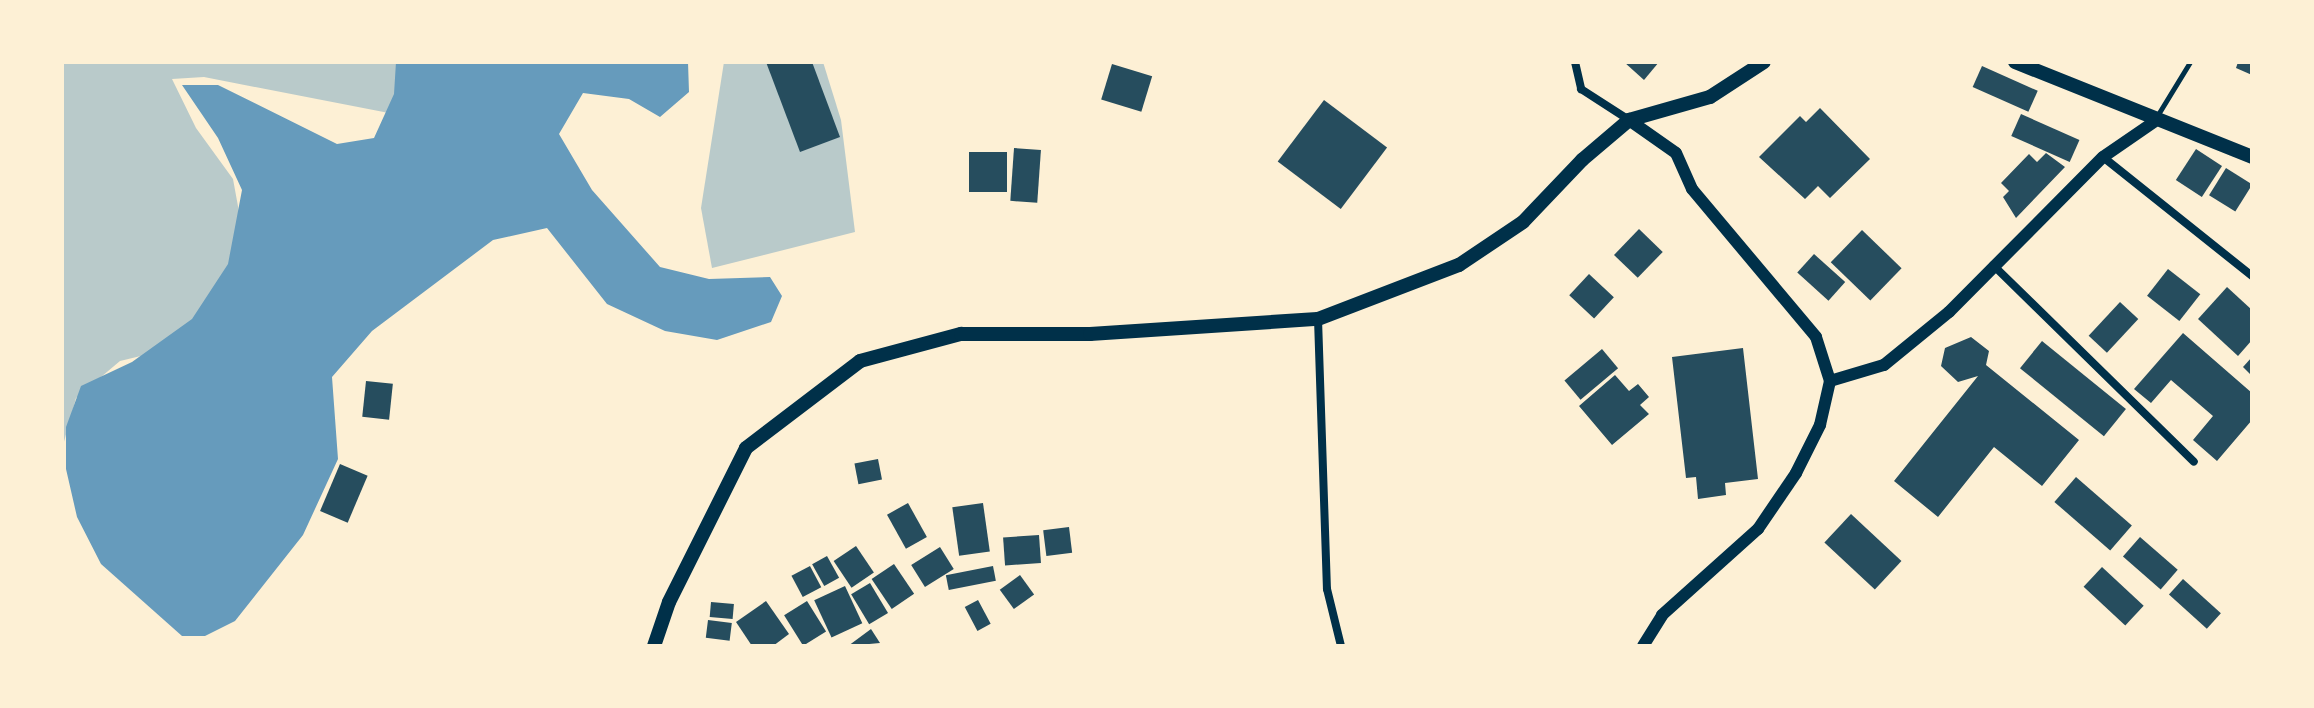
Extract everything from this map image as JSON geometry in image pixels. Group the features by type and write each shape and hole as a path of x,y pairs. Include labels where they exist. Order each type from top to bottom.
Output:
{"main road":[{"path":"654,646 669,602 746,448 860,361 961,334 1090,334 1318,319 1459,265 1523,222 1582,160 1629,120 1710,97 1764,62"},
{"path":"2015,62 2154,122 2252,157"}],"street":[{"path":"1575,62 1581,89 1676,153 1692,189 1816,337 1830,381 1820,425 1802,461 1758,529 1662,615 1643,646"},
{"path":"1830,381 1884,365 1949,312 1993,264 2103,157 2154,122"},
{"path":"2103,157 2252,276"},
{"path":"1993,264 2194,462"},
{"path":"1318,319 1327,589 1341,646"}],"lane":[{"path":"2154,122 2190,62"}],"shaded area":[{"path":"62,62 398,62 394,114 204,77 172,79 196,128 233,179 244,239 182,346 120,361 76,398 62,449"},
{"path":"724,62 823,62 841,120 855,232 712,268 701,208"}],"water":[{"path":"396,62 688,62 689,92 660,117 629,99 583,93 559,134 592,190 660,267 709,279 770,277 782,296 771,322 717,340 665,331 607,304 547,228 493,240 372,331 332,377 338,459 303,535 235,621 205,636 182,636 101,564 77,517 66,469 66,427 81,386 132,362 192,319 228,264 242,190 218,138 182,85 218,85 337,144 374,138 394,94"}],"building":[{"path":"766,62 812,62 840,137 800,152"},
{"path":"1624,62 1659,62 1644,80"},
{"path":"2238,62 2252,62 2252,75 2236,68"},
{"path":"1112,64 1152,76 1141,112 1101,99"},
{"path":"1982,66 2038,91 2028,112 1973,87"},
{"path":"1324,100 1387,148 1341,209 1278,161"},
{"path":"1820,108 1870,159 1830,198 1818,186 1805,199 1759,157 1800,116 1806,122"},
{"path":"2021,114 2079,140 2070,162 2011,136"},
{"path":"1014,148 1041,150 1037,203 1010,201"},
{"path":"2196,149 2222,166 2202,197 2176,180"},
{"path":"969,152 1007,152 1007,192 969,192"},
{"path":"2046,153 2065,167 2016,218 2003,197 2009,191 2001,183 2029,154 2037,162"},
{"path":"2226,168 2252,184 2235,212 2209,195"},
{"path":"1639,229 1663,252 1638,278 1614,255"},
{"path":"1862,230 1902,268 1870,301 1831,262"},
{"path":"1814,254 1845,282 1828,301 1797,273"},
{"path":"2168,269 2200,294 2179,321 2147,296"},
{"path":"1589,274 1614,297 1594,318 1569,295"},
{"path":"2227,287 2252,310 2252,340 2238,356 2198,319"},
{"path":"2120,302 2138,319 2107,353 2089,336"},
{"path":"2183,333 2252,393 2252,420 2217,461 2193,440 2213,416 2171,380 2151,403 2134,389"},
{"path":"1971,337 1989,351 1986,365 2079,440 2042,486 1994,447 1938,517 1894,481 1978,376 1958,382 1941,366 1945,348"},
{"path":"2042,341 2126,409 2104,436 2020,368"},
{"path":"1743,348 1758,479 1725,483 1726,495 1698,499 1696,477 1686,478 1672,357"},
{"path":"1602,349 1618,368 1581,400 1564,380"},
{"path":"2252,357 2252,376 2243,367"},
{"path":"1615,375 1629,391 1638,384 1649,397 1640,405 1649,414 1612,445 1579,406"},
{"path":"366,381 393,384 389,420 362,417"},
{"path":"878,459 882,480 858,484 854,464"},
{"path":"340,464 368,476 348,523 320,511"},
{"path":"2076,477 2132,526 2110,550 2054,502"},
{"path":"908,503 927,537 906,549 887,515"},
{"path":"983,503 990,552 959,556 952,507"},
{"path":"1851,514 1901,561 1875,590 1824,543"},
{"path":"1069,527 1072,553 1046,556 1043,530"},
{"path":"1039,535 1041,563 1005,565 1003,538"},
{"path":"2140,537 2178,570 2161,589 2123,557"},
{"path":"856,546 874,573 852,588 834,561"},
{"path":"940,547 954,569 925,587 911,565"},
{"path":"827,556 839,578 824,586 812,564"},
{"path":"894,564 914,594 892,609 872,579"},
{"path":"810,566 821,587 803,597 791,576"},
{"path":"993,566 996,581 949,590 946,575"},
{"path":"2102,567 2144,606 2125,626 2084,587"},
{"path":"1020,575 1034,594 1014,609 1000,590"},
{"path":"2183,579 2221,613 2207,629 2169,595"},
{"path":"870,583 888,613 869,624 851,594"},
{"path":"845,586 862,623 832,638 814,600"},
{"path":"978,600 991,624 977,631 965,607"},
{"path":"766,601 789,634 773,646 752,646 736,622"},
{"path":"807,601 826,632 803,646 784,615"},
{"path":"711,602 734,604 733,619 710,617"},
{"path":"708,620 732,623 730,641 706,638"},
{"path":"871,629 880,643 848,646"}]}
